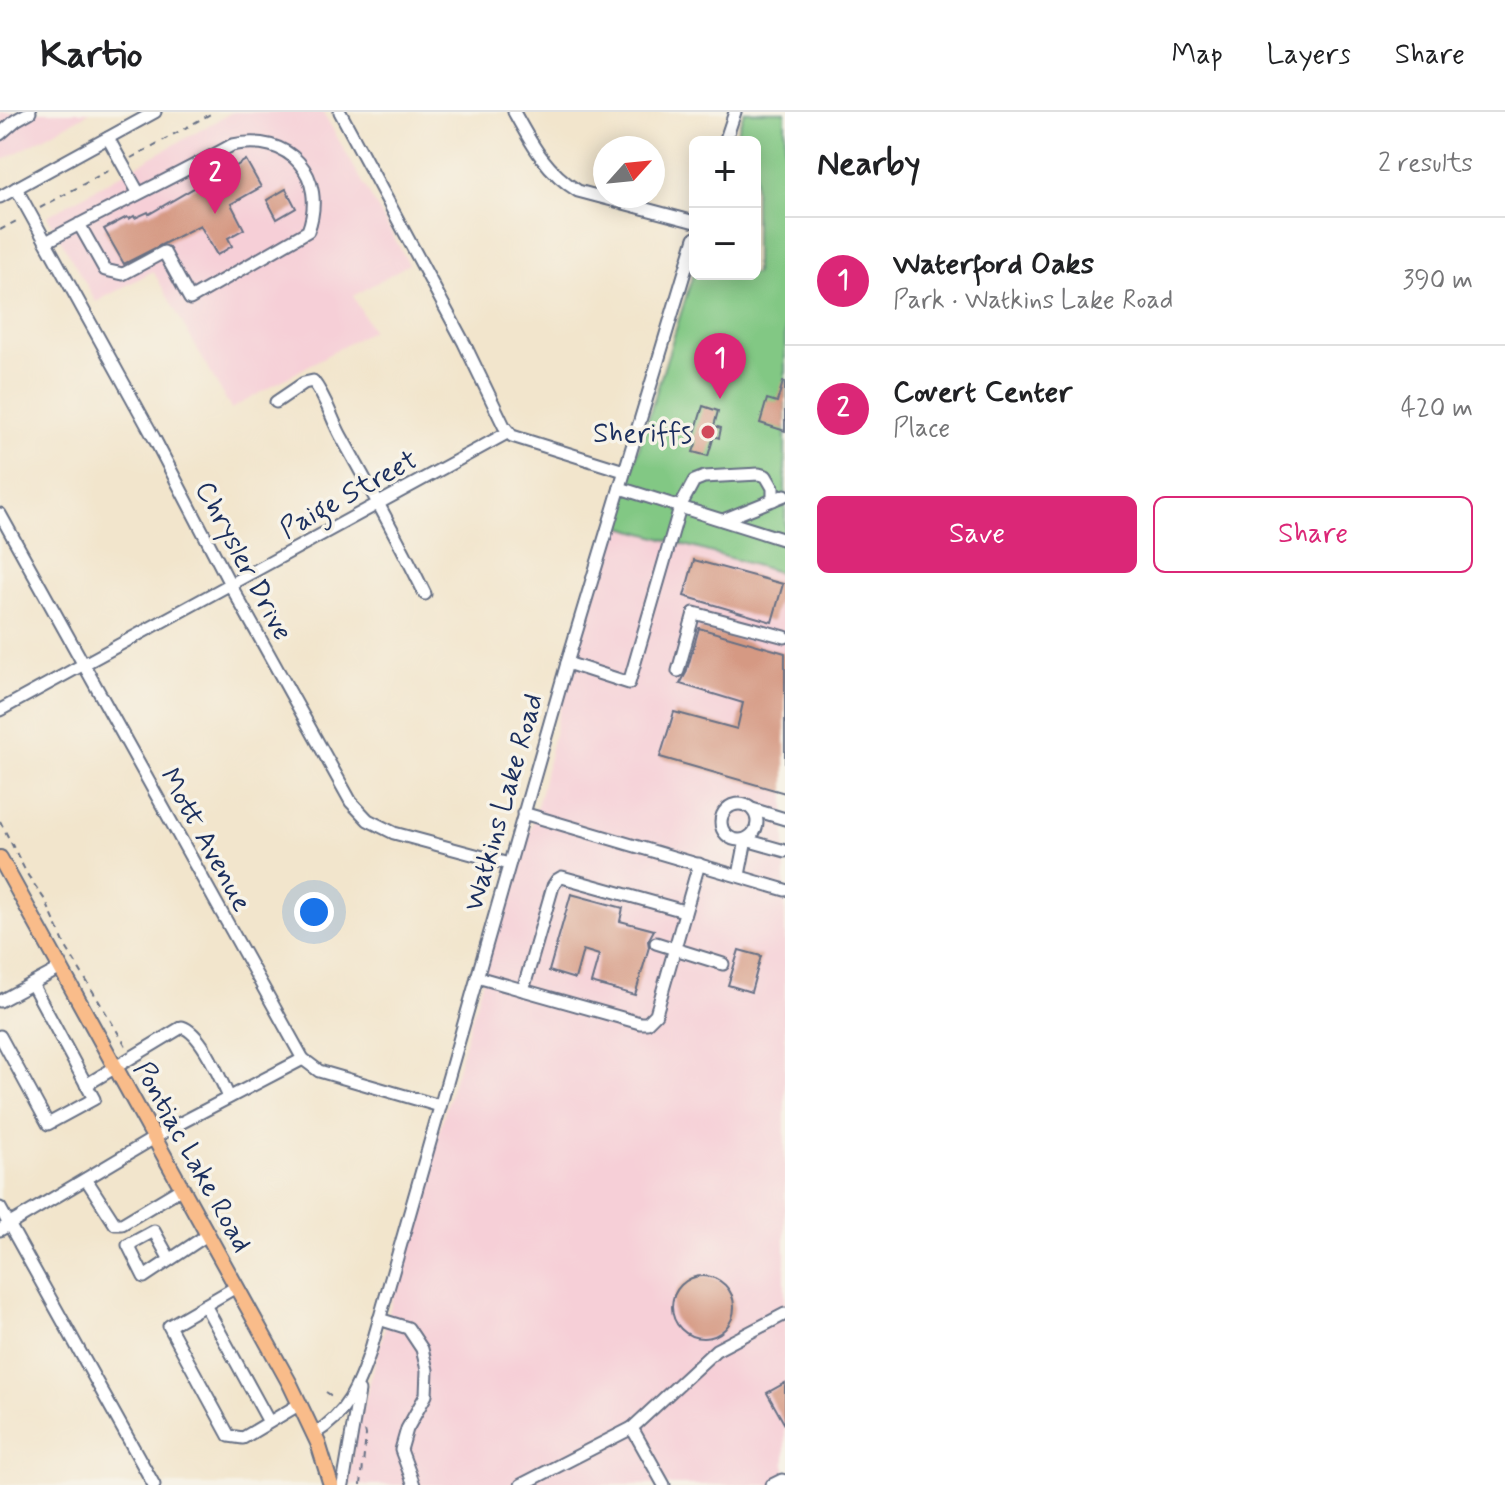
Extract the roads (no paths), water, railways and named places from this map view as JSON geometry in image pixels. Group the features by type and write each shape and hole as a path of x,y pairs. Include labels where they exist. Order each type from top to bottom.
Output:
{"main road":[{"name":"Pontiac Lake Road","path":"0,858 6,883 61,968 300,1404 331,1485"}],"street":[{"path":"0,134 16,116 30,112"},
{"path":"0,197 155,112"},
{"path":"340,112 512,436 624,471"},
{"path":"514,112 546,166 565,183 578,191 689,220"},
{"path":"727,136 735,112"},
{"path":"108,138 138,192"},
{"path":"46,242 79,224 138,192 155,188 232,145 245,142 279,148 293,156 305,169 312,185 314,202 308,231 190,299 164,252 123,274 105,270 79,224"},
{"name":"Chrysler Drive","path":"16,188 351,802 368,820 394,833 509,864"},
{"name":"Watkins Lake Road","path":"343,1485 360,1381 523,813 689,258"},
{"path":"276,402 304,383 313,381 321,391 326,407 425,594"},
{"name":"Paige Street","path":"0,710 509,432"},
{"path":"567,663 629,683 680,507 694,481 704,477 759,474 766,476 773,488 773,500"},
{"path":"620,488 785,540"},
{"path":"722,520 785,495"},
{"name":"Mott Avenue","path":"0,514 303,1059"},
{"path":"678,671 694,613 785,637"},
{"path":"785,819 735,805 726,811 722,822 729,837 785,851"},
{"path":"739,875 746,840 757,826 752,809"},
{"path":"523,813 785,890"},
{"path":"477,977 647,1023 656,1014 699,864"},
{"path":"523,990 553,886 562,877 684,911"},
{"path":"656,943 723,964"},
{"path":"0,1001 61,968"},
{"path":"0,1036 48,1124 94,1099 32,984"},
{"path":"86,1085 173,1031 187,1027 198,1037 229,1097"},
{"path":"4,1228 154,1138 303,1059 317,1070 440,1106"},
{"path":"86,1179 115,1224 122,1224 182,1188"},
{"path":"0,1208 4,1228 154,1485"},
{"path":"169,1258 207,1235"},
{"path":"236,1287 169,1326 229,1436 243,1438 300,1404"},
{"path":"205,1305 269,1422"},
{"path":"521,1485 632,1428 716,1350 785,1314"},
{"path":"379,1319 408,1328 422,1349 425,1360 426,1395 407,1429 401,1450 414,1485"},
{"name":"Watkins Lake Road","path":"314,1434 342,1413 360,1381"},
{"path":"632,1428 664,1485"},
{"path":"772,1485 785,1481"}],"place":[{"name":"Covert Center","path":"215,214"},
{"name":"Waterford Oaks","path":"720,399"},
{"name":"Sheriffs","path":"708,432"}]}
